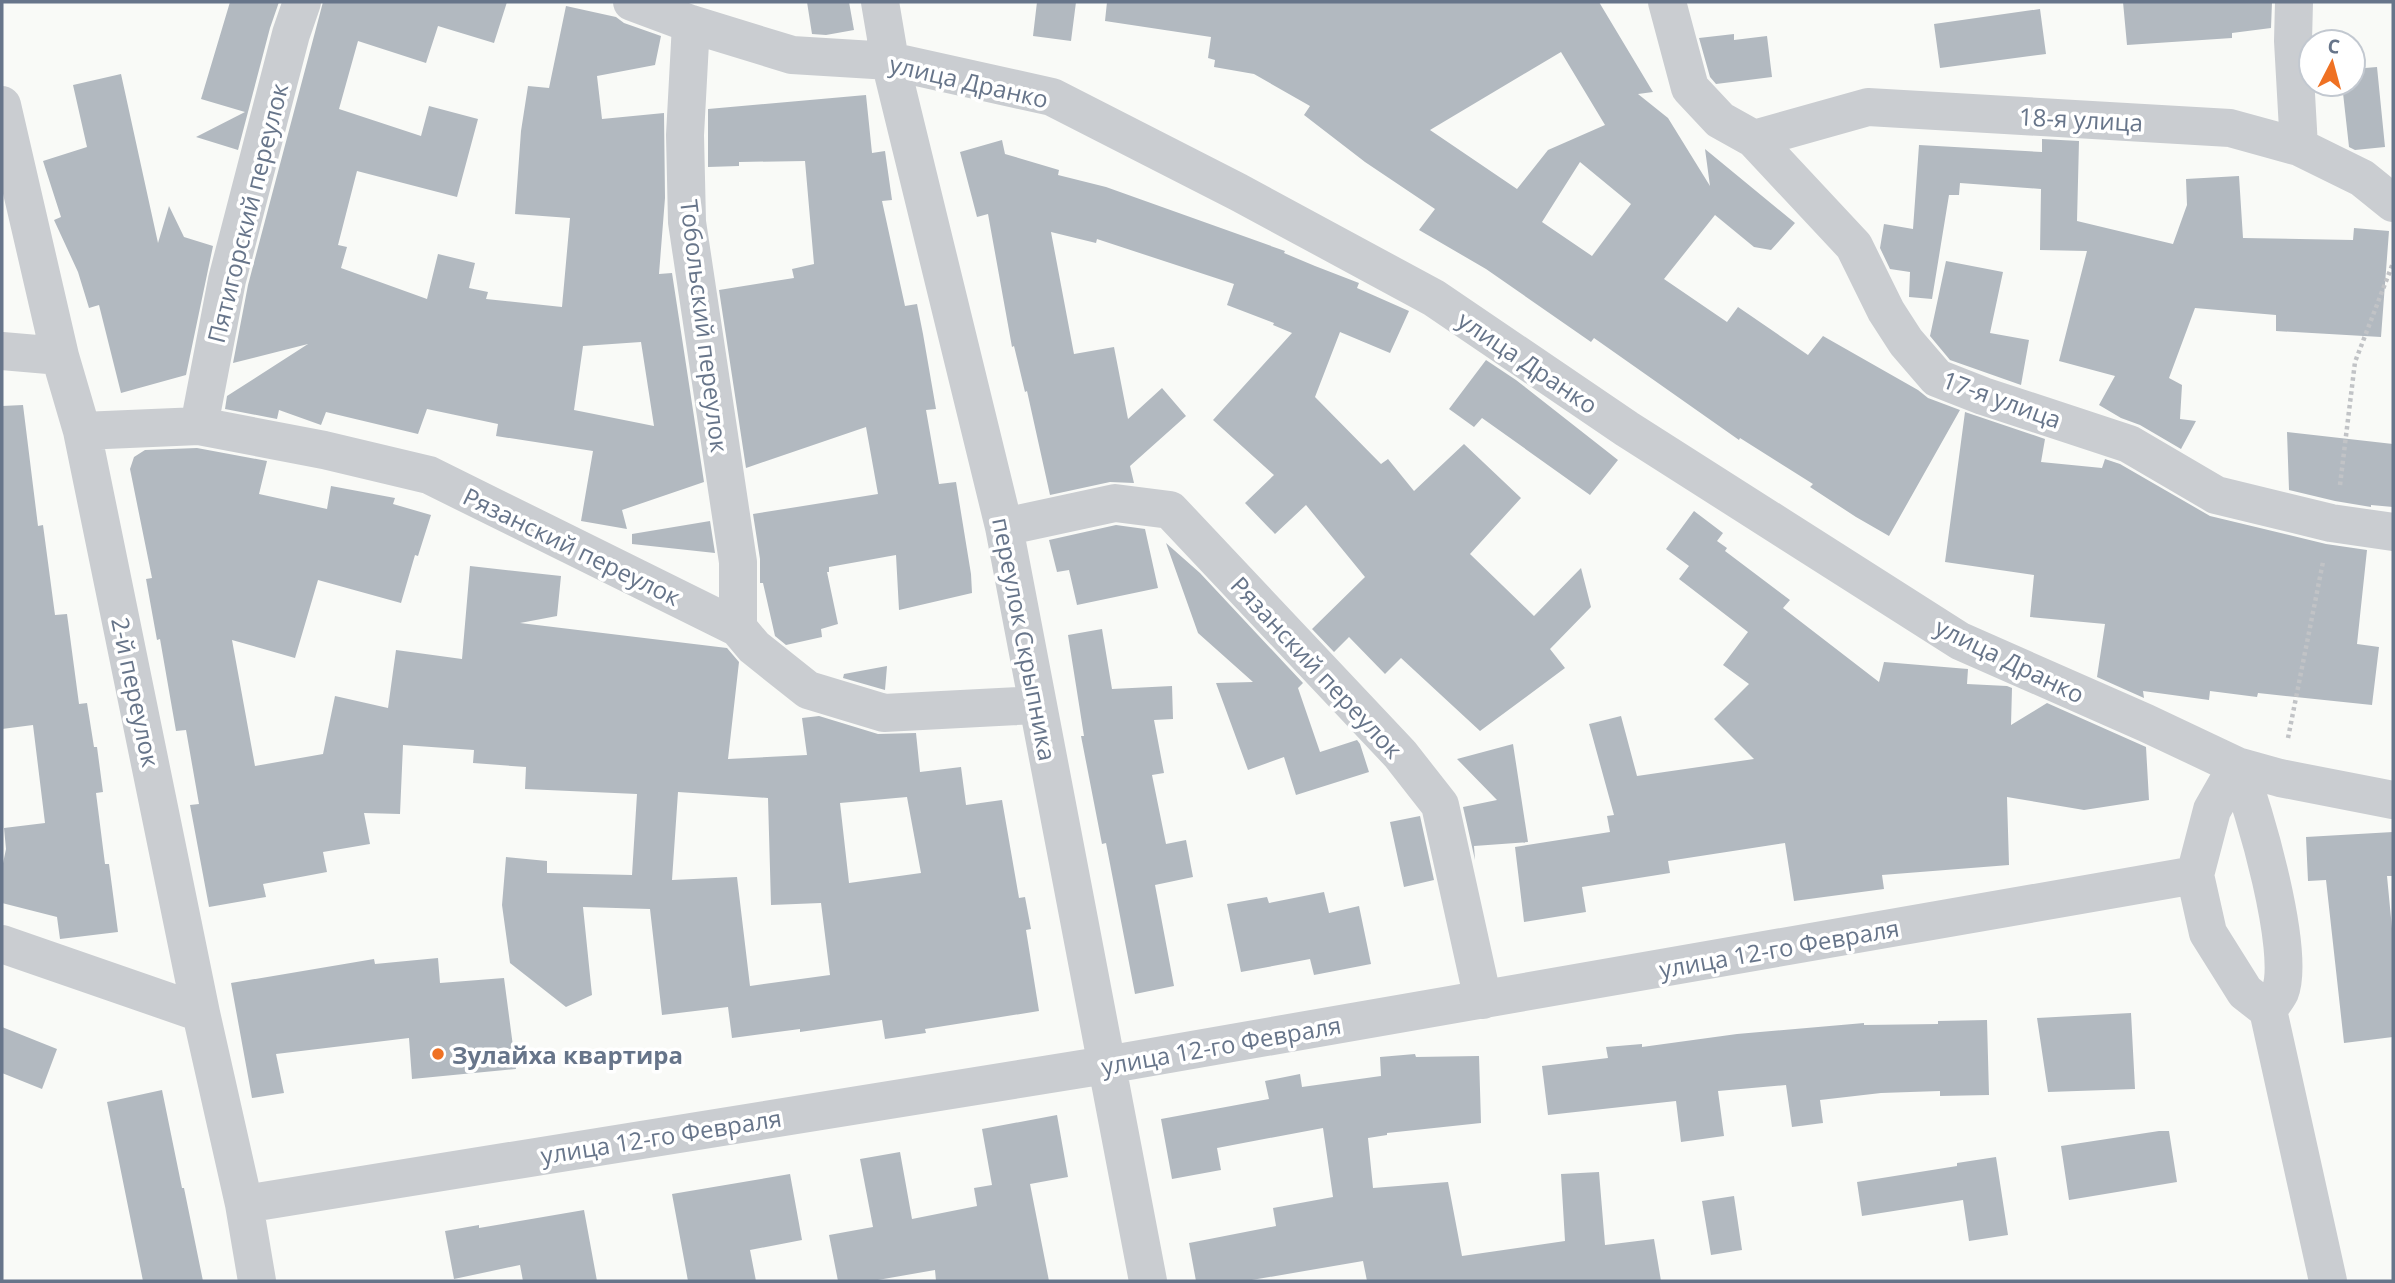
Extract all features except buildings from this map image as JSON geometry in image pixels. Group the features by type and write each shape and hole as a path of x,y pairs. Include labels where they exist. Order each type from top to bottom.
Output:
{"street":[{"name":"Пятигорский переулок","path":"199,425 227,280 290,34 302,2"},
{"name":"переулок Скрыпника","path":"880,2 890,61 1004,527 1148,1281"},
{"name":"17-я улица","path":"1667,2 1690,88 1720,120 1754,139 1854,246 1906,342 1937,379 2129,444 2216,495 2331,523 2393,532"},
{"path":"2294,2 2293,41 2299,148"},
{"name":"улица Дранко","path":"660,10 792,55 890,61 1052,97 1238,192 1434,298 1627,429 1960,641 2237,766 2280,778 2393,800"},
{"name":"Тобольский переулок","path":"660,10 685,135 687,222 738,562 738,628"},
{"name":"2-й переулок","path":"2,105 60,356 82,430 201,1013 244,1204 257,1281"},
{"name":"18-я улица","path":"1754,139 1868,107 2230,128 2299,148 2362,178 2393,203"},
{"path":"2,351 60,356"},
{"name":"Рязанский переулок","path":"82,430 199,425 324,450 429,475 738,628 754,647 808,690 884,713 1037,705"},
{"name":"Рязанский переулок","path":"1004,527 1115,503 1170,510 1400,754 1440,805 1483,1000"},
{"path":"2237,766 2213,810 2195,875 2208,933 2245,992 2268,1010 2328,1281"},
{"path":"2237,766 2256,818 2282,941 2284,965 2280,991 2268,1010"},
{"name":"улица 12-го Февраля","path":"244,1204 1107,1065 2195,875"},
{"path":"2,944 201,1013"}],"place":[{"name":"Зулайха квартира","path":"438,1054"}]}
